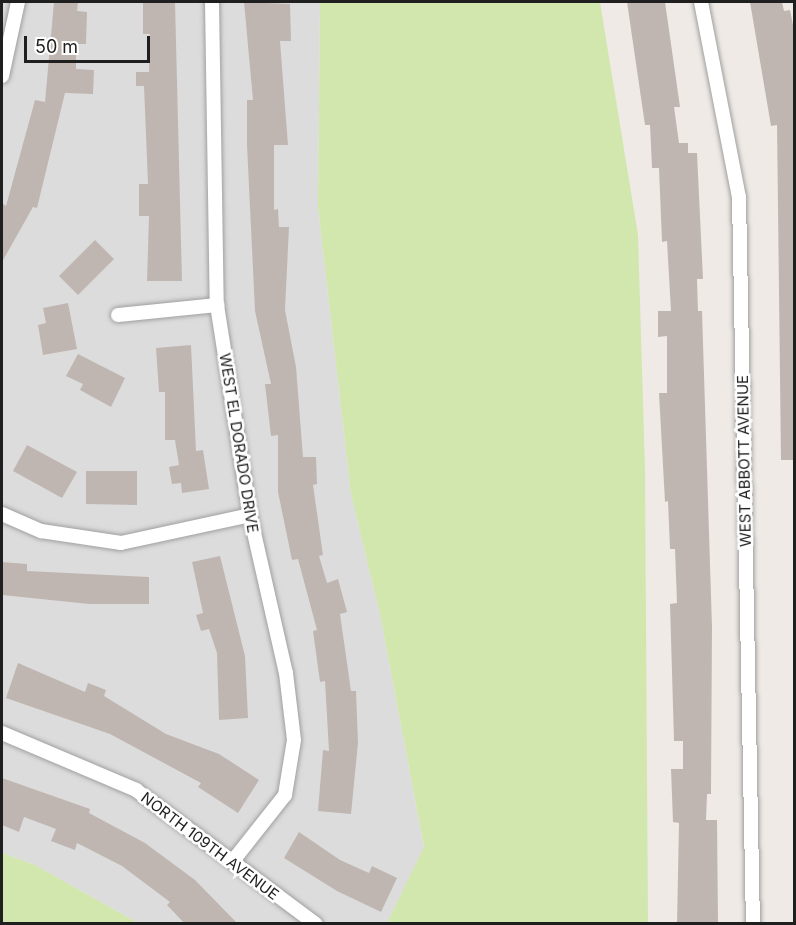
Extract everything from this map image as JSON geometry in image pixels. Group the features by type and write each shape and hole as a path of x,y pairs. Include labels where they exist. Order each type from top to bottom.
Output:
{"street":[{"path":"2,76 18,2"},
{"name":"WEST EL DORADO DRIVE","path":"212,2 217,305 250,515 286,673 294,740 285,795 232,862"},
{"name":"WEST ABBOTT AVENUE","path":"701,2 739,197 753,924"},
{"path":"118,315 217,305"},
{"path":"2,514 41,531 121,543 250,515"},
{"name":"NORTH 109TH AVENUE","path":"2,733 136,790 316,924"}],"shaded area":[{"path":"2,2 320,2 318,207 351,494 380,614 424,848 387,923 138,923 35,865 2,853"}],"green space":[{"path":"320,2 600,2 638,235 645,470 648,923 387,923 424,847 380,614 351,494 318,207"},
{"path":"2,853 35,865 138,923 2,923"}],"building":[{"path":"54,2 78,2 77,11 87,12 86,44 76,44 76,69 94,70 93,94 65,93 37,208 33,207 2,262 2,203 6,206 35,100 45,102"},
{"path":"143,2 175,2 182,281 147,281 149,216 139,216 139,184 148,184 144,86 136,86 136,72 149,72 150,34 143,34"},
{"path":"244,2 290,4 291,41 280,41 288,145 274,145 274,210 278,209 279,227 289,227 285,310 296,367 303,457 316,457 317,484 313,485 323,555 319,556 327,583 338,579 347,612 340,614 351,691 356,691 358,743 351,814 318,811 323,750 329,751 325,681 320,682 313,631 317,630 298,559 292,560 278,492 278,435 271,436 265,384 271,384 255,311 247,145 247,100 253,100"},
{"path":"627,2 665,2 680,107 674,107 679,143 688,143 688,153 697,153 703,279 697,279 698,311 702,311 712,627 711,794 707,794 706,820 717,820 718,924 677,924 679,823 673,822 671,769 683,769 683,741 674,741 670,604 677,603 675,549 670,549 668,501 665,502 659,393 667,393 667,336 658,337 658,311 671,311 667,241 662,242 659,168 652,168 650,125 645,125"},
{"path":"750,2 782,2 784,11 790,10 795,35 795,460 781,460 777,125 771,126"},
{"path":"95,240 114,259 78,295 59,276"},
{"path":"68,303 77,349 43,355 38,325 46,323 43,308"},
{"path":"191,345 196,451 203,450 209,489 182,493 181,483 172,484 169,467 179,465 175,440 165,440 165,392 159,392 156,348"},
{"path":"78,354 125,378 111,407 80,390 83,384 66,376"},
{"path":"27,445 77,472 62,498 13,471"},
{"path":"86,471 137,471 137,505 86,504"},
{"path":"220,556 245,656 248,718 219,720 217,653 209,629 201,631 196,615 203,613 192,562"},
{"path":"2,562 27,564 27,571 149,577 149,604 89,604 2,595"},
{"path":"18,663 85,692 88,683 106,690 104,696 166,734 219,754 259,780 238,813 198,787 201,783 110,734 6,698"},
{"path":"2,778 90,809 89,813 145,843 195,880 238,924 185,924 167,905 170,902 122,866 77,843 75,850 51,841 56,829 24,817 19,832 2,825"},
{"path":"299,832 340,860 369,873 372,866 397,878 381,912 337,891 284,858"}]}
